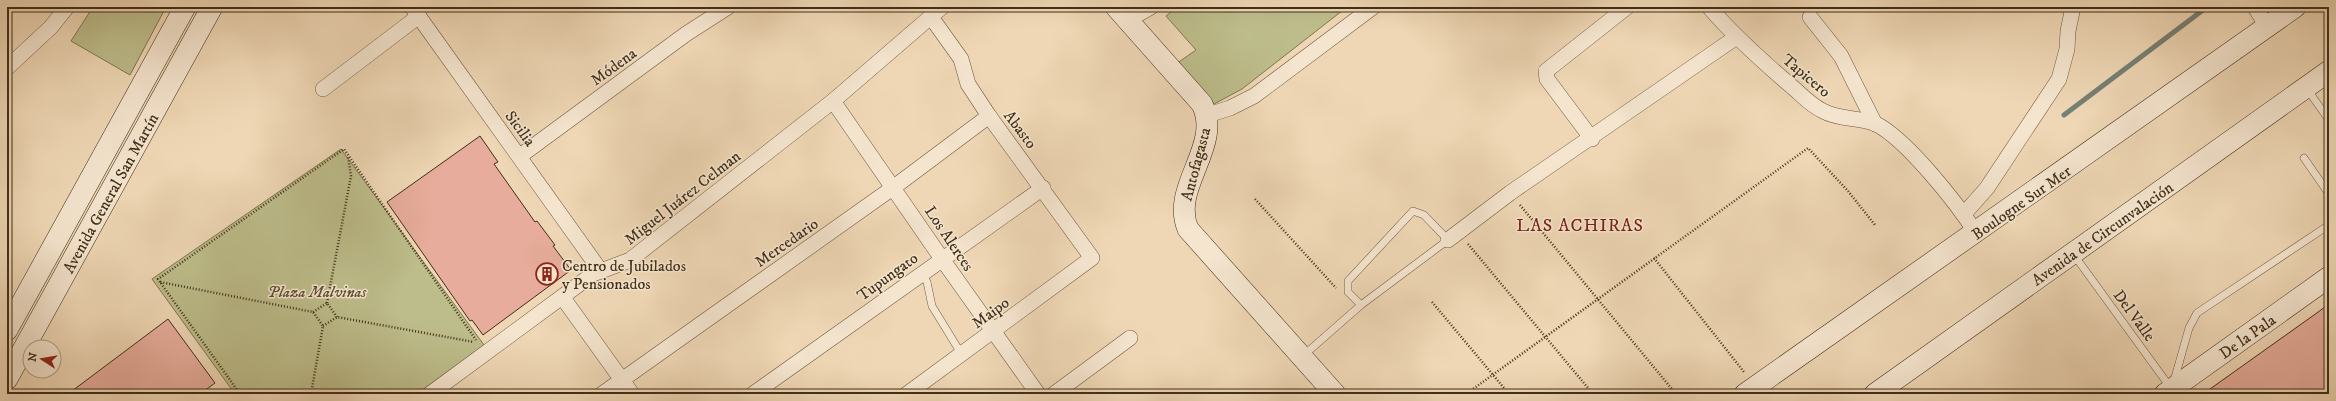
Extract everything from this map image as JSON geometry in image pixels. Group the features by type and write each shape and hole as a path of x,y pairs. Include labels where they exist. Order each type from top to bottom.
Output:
{"street":[{"path":"7,68 51,27 67,7"},
{"name":"Avenida General San Martín","path":"7,330 185,7"},
{"name":"Avenida General San Martín","path":"7,379 212,7"},
{"name":"Módena","path":"520,156 686,34 728,7"},
{"name":"Miguel Juárez Celman","path":"430,394 600,270 630,260 833,101 942,7"},
{"path":"1122,14 1151,7"},
{"path":"1592,139 1547,79 1546,71 1627,7"},
{"name":"Tapicero","path":"1709,7 1735,38 1823,112 1875,124 1910,152 1964,214 1976,233"},
{"path":"1964,214 1987,188 2059,79 2068,49 2068,31 2073,7"},
{"path":"2255,7 2268,28"},
{"name":"Boulogne Sur Mer","path":"1750,390 1976,233 2296,7"},
{"path":"1208,115 1230,108 1254,96 1367,9"},
{"path":"323,89 416,12"},
{"name":"Sicilia","path":"416,12 600,270"},
{"name":"Antofagasta","path":"1122,14 1202,104 1208,115 1206,138 1183,204 1183,218 1188,229 1335,394"},
{"name":"Abasto","path":"930,17 961,59 968,84 989,116 1043,188 1092,258"},
{"path":"1810,17 1841,56 1875,124"},
{"path":"1453,237 1510,194 1592,139 1735,38"},
{"name":"Avenida de Circunvalación","path":"1882,392 2073,253 2329,72"},
{"name":"Los Alerces","path":"833,101 894,187 942,259 1038,394"},
{"name":"Mercedario","path":"602,394 894,187 989,116"},
{"name":"Tupungato","path":"753,394 1043,188"},
{"name":"Maipo","path":"907,394 994,332 1092,258"},
{"name":"De la Pala","path":"2170,392 2329,277"},
{"path":"563,298 632,394"},
{"path":"1054,394 1130,338"}],"lane":[{"path":"2306,88 2329,120"},
{"path":"2304,158 2329,194"},
{"path":"1302,356 1362,305 1453,237 1424,215 1413,211 1348,281 1348,292 1362,305"},
{"path":"2170,392 2189,328 2198,313 2329,225"},
{"name":"Del Valle","path":"2073,253 2170,392"},
{"path":"922,273 926,282 932,306 962,355"}],"path":[{"path":"1466,394 1597,298 1808,148 1848,191 1875,225"},
{"path":"240,394 158,278 344,149"},
{"path":"337,317 327,303 351,176 350,162 344,149"},
{"path":"344,149 479,344"},
{"path":"1510,194 1676,394"},
{"path":"1255,199 1335,288 1348,292"},
{"path":"1453,237 1545,336 1593,394"},
{"path":"1654,258 1750,390"},
{"path":"160,282 313,312 323,326 311,394"},
{"path":"1432,302 1509,394"},
{"path":"313,312 327,303"},
{"path":"323,326 337,317 479,344"},
{"path":"473,348 479,344"}],"green space":[{"path":"93,7 166,7 130,75 71,41"},
{"path":"1177,7 1347,7 1242,89 1214,104 1176,64 1196,50 1166,16"},
{"name":"Plaza Malvinas","path":"341,149 484,345 417,394 235,394 152,279"}],"building":[{"path":"480,136 498,162 494,164 535,222 537,221 555,245 553,246 571,270 483,335 472,320 470,321 387,202"},
{"path":"2329,304 2329,394 2203,394 2314,315"},
{"path":"168,319 215,383 200,394 68,394"}],"waterway":[{"path":"2064,115 2207,7"}],"place":[{"name":"Centro de Jubilados y Pensionados","path":"547,274"}],"district":[{"name":"LAS ACHIRAS","path":"1580,225"}]}
